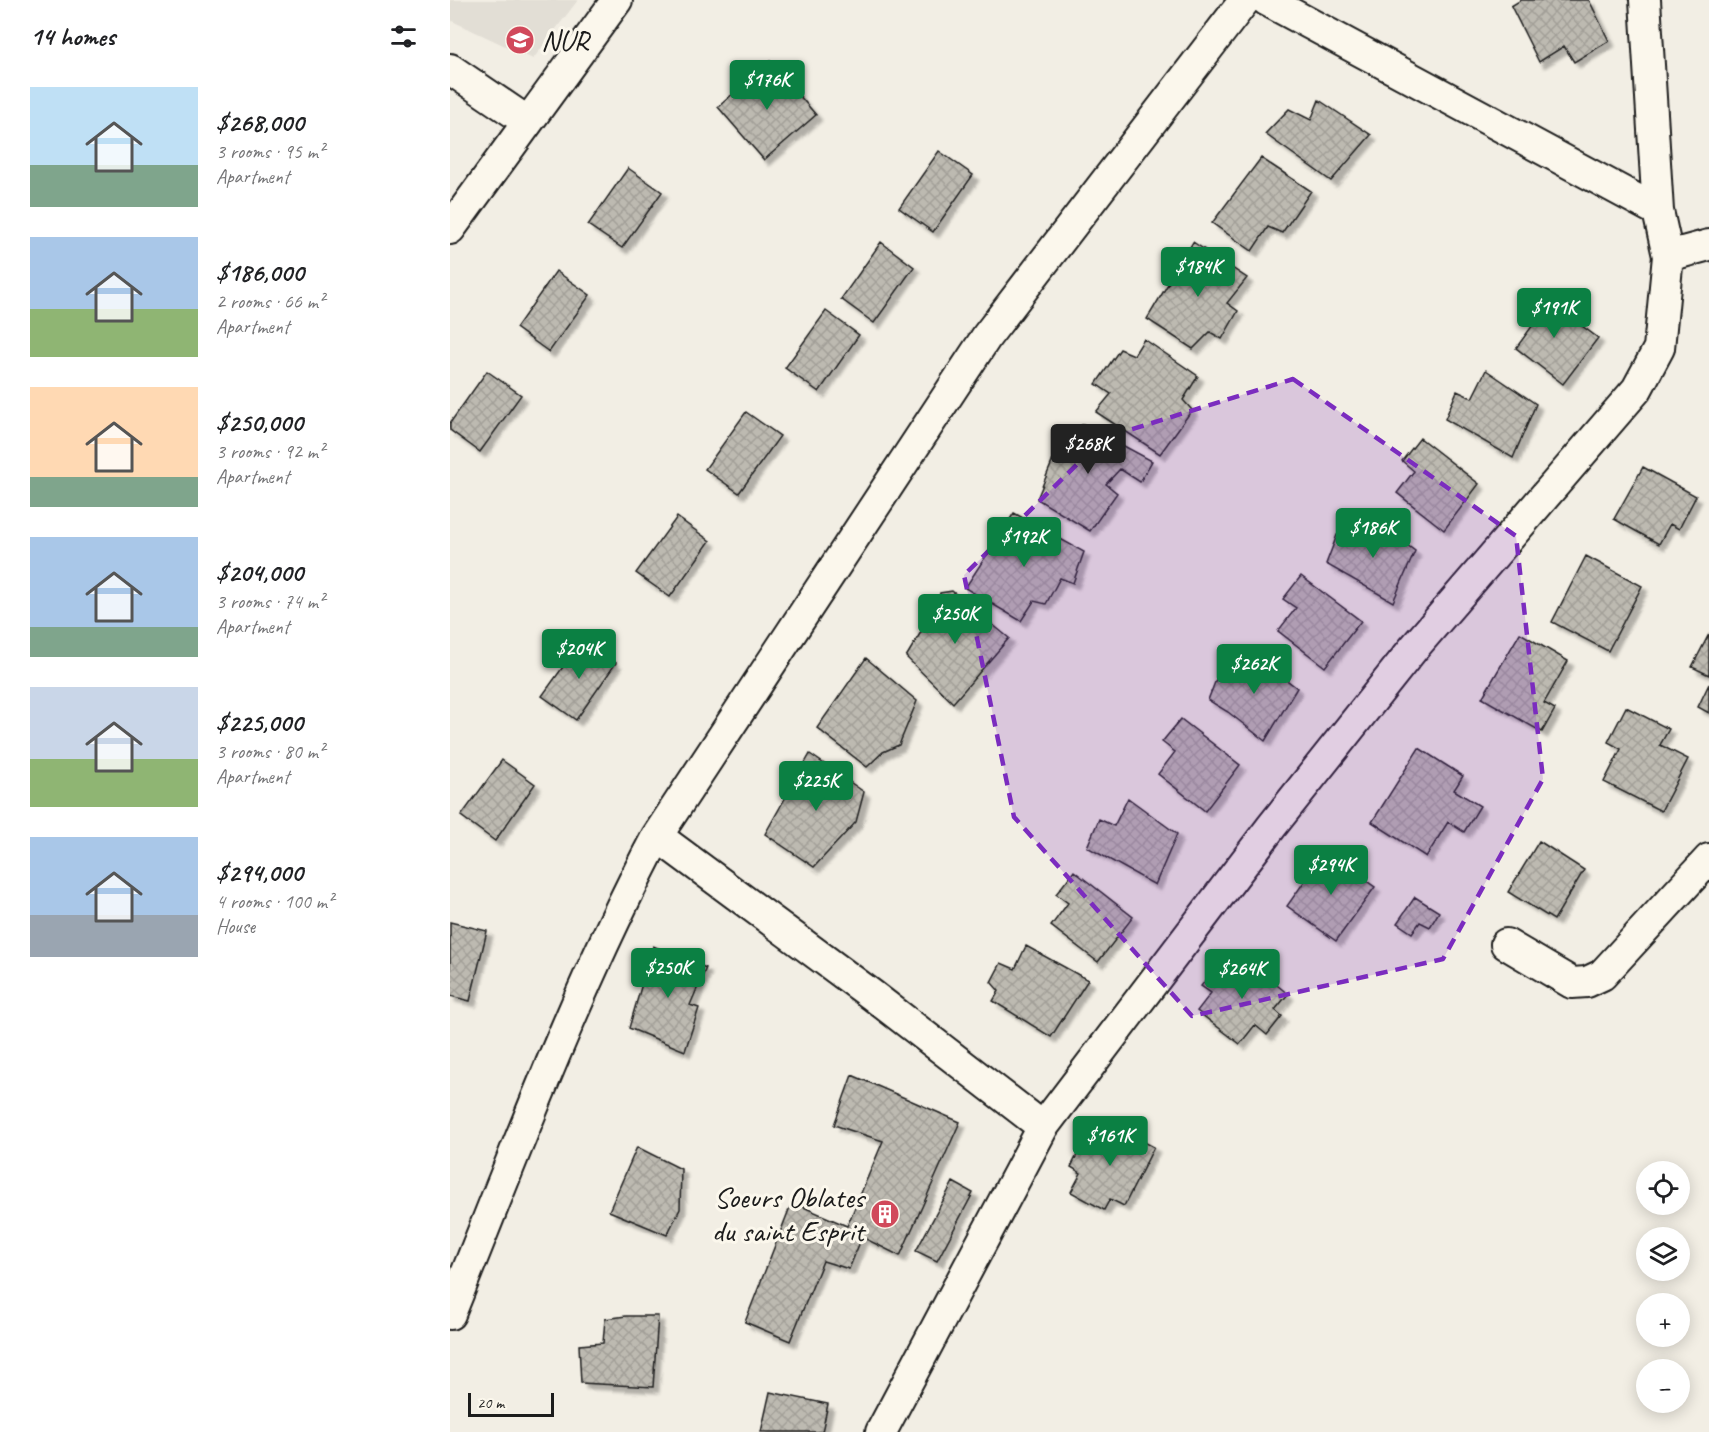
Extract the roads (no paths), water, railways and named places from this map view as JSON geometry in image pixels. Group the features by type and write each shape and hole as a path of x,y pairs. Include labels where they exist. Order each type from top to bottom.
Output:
{"street":[{"path":"450,229 617,0"},
{"path":"450,1314 542,1085 624,899 657,836 987,336 1245,0"},
{"path":"1266,0 1658,211"},
{"path":"881,1432 1043,1127 1272,826 1398,668 1637,389 1659,348 1668,256 1658,211 1645,0"},
{"path":"450,69 528,122"},
{"path":"1668,256 1709,245"},
{"path":"657,836 872,995 1043,1127"},
{"path":"1506,944 1572,982 1587,982 1602,975 1709,859"}],"place":[{"name":"NUR","path":"520,40"},
{"name":"Soeurs Oblates du saint Esprit","path":"885,1214"}]}
